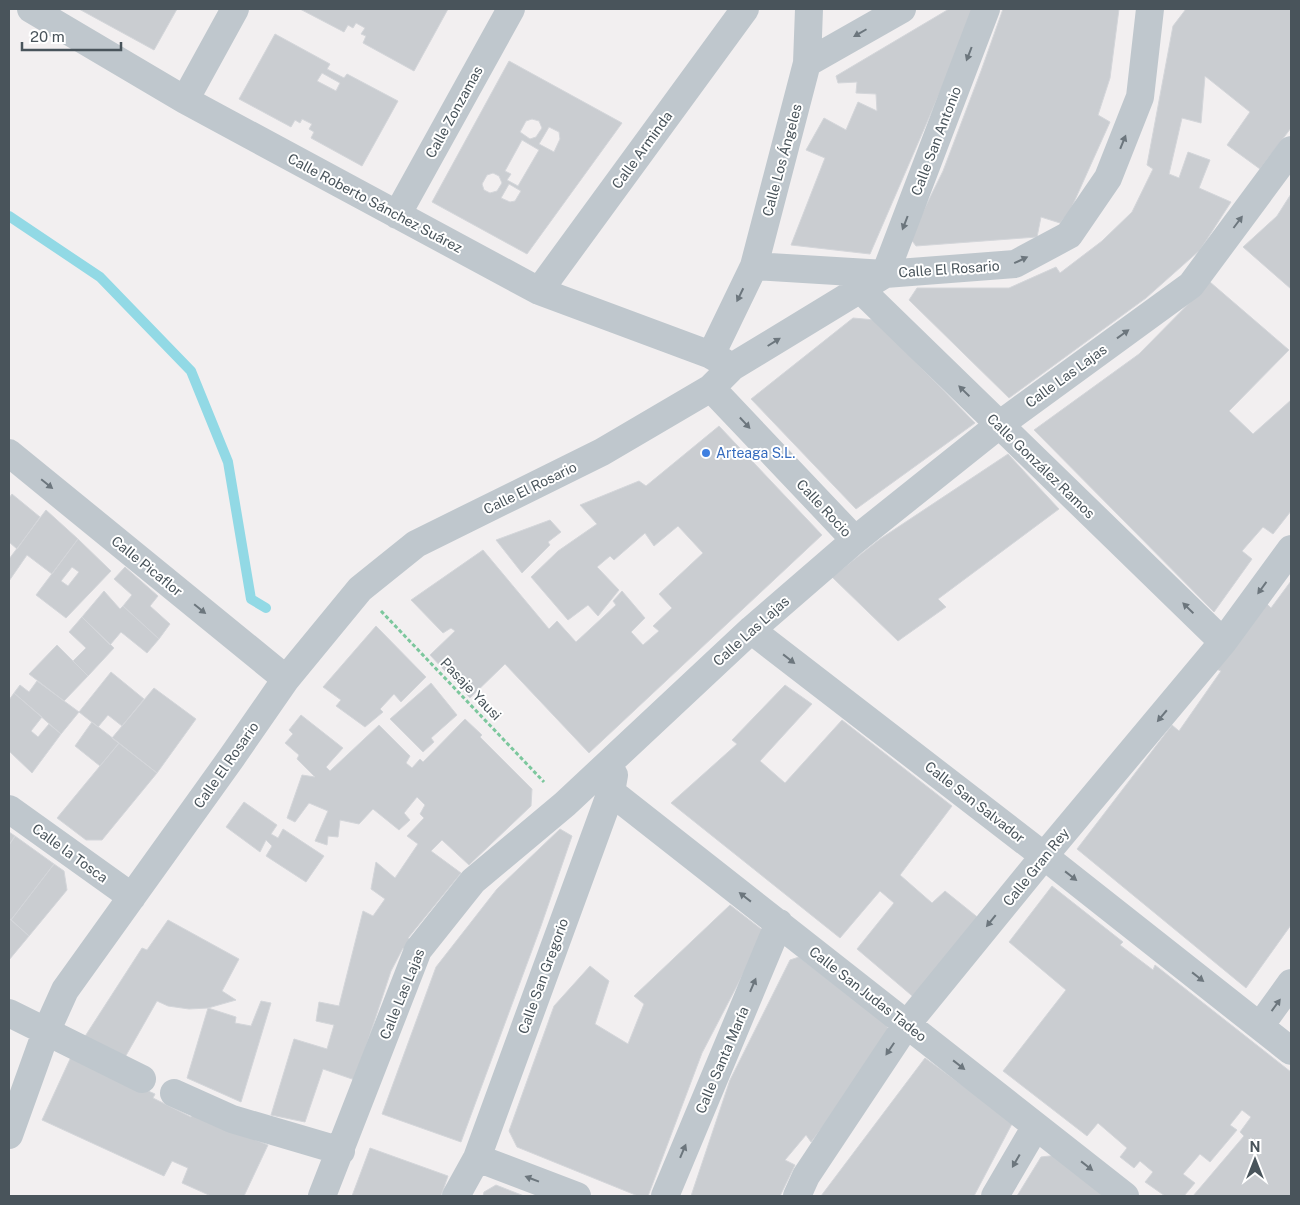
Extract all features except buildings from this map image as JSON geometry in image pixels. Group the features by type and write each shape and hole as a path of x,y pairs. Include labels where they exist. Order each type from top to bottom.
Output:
{"street":[{"name":"Calle Roberto Sánchez Suárez","path":"31,9 185,100 539,291 722,361"},
{"path":"185,100 235,9"},
{"name":"Calle Zonzamas","path":"397,216 511,9"},
{"name":"Calle Arminda","path":"539,291 745,9"},
{"name":"Calle Los Ángeles","path":"722,361 754,266 808,63 809,9"},
{"path":"808,63 902,9"},
{"name":"Calle San Antonio","path":"886,274 986,9"},
{"name":"Calle El Rosario","path":"9,1135 18,1088 65,990 286,679 360,589 416,544 602,452 711,388 722,361 886,274 1015,264 1068,235 1108,178 1140,97 1150,9"},
{"name":"Calle Las Lajas","path":"322,1196 418,950 473,881 565,804 751,630 855,540 999,425 1191,284 1291,150"},
{"path":"754,266 886,274"},
{"name":"Calle González Ramos","path":"860,289 1223,642"},
{"name":"Calle Rocio","path":"711,388 855,540"},
{"name":"Calle Picaflor","path":"9,453 286,679"},
{"name":"Calle Gran Rey","path":"797,1196 806,1176 907,1024 1044,856 1223,642 1291,549"},
{"name":"Calle San Salvador","path":"751,630 1044,856 1291,1051"},
{"name":"Calle San Gregorio","path":"456,1196 477,1158 611,792 620,752"},
{"name":"Calle San Judas Tadeo","path":"611,792 1125,1196"},
{"name":"Calle la Tosca","path":"9,809 132,897"},
{"name":"Calle Santa María","path":"664,1196 779,924"},
{"path":"1260,1026 1291,983"},
{"path":"9,1014 142,1079"},
{"path":"174,1093 232,1119 341,1151"},
{"path":"995,1196 1036,1126"},
{"path":"477,1158 577,1196"}],"path":[{"name":"Pasaje Yausi","path":"360,589 565,804"}],"waterway":[{"path":"9,216 100,277 191,371 228,462 251,599 266,608"}],"place":[{"name":"Arteaga S.L.","path":"706,453"}]}
